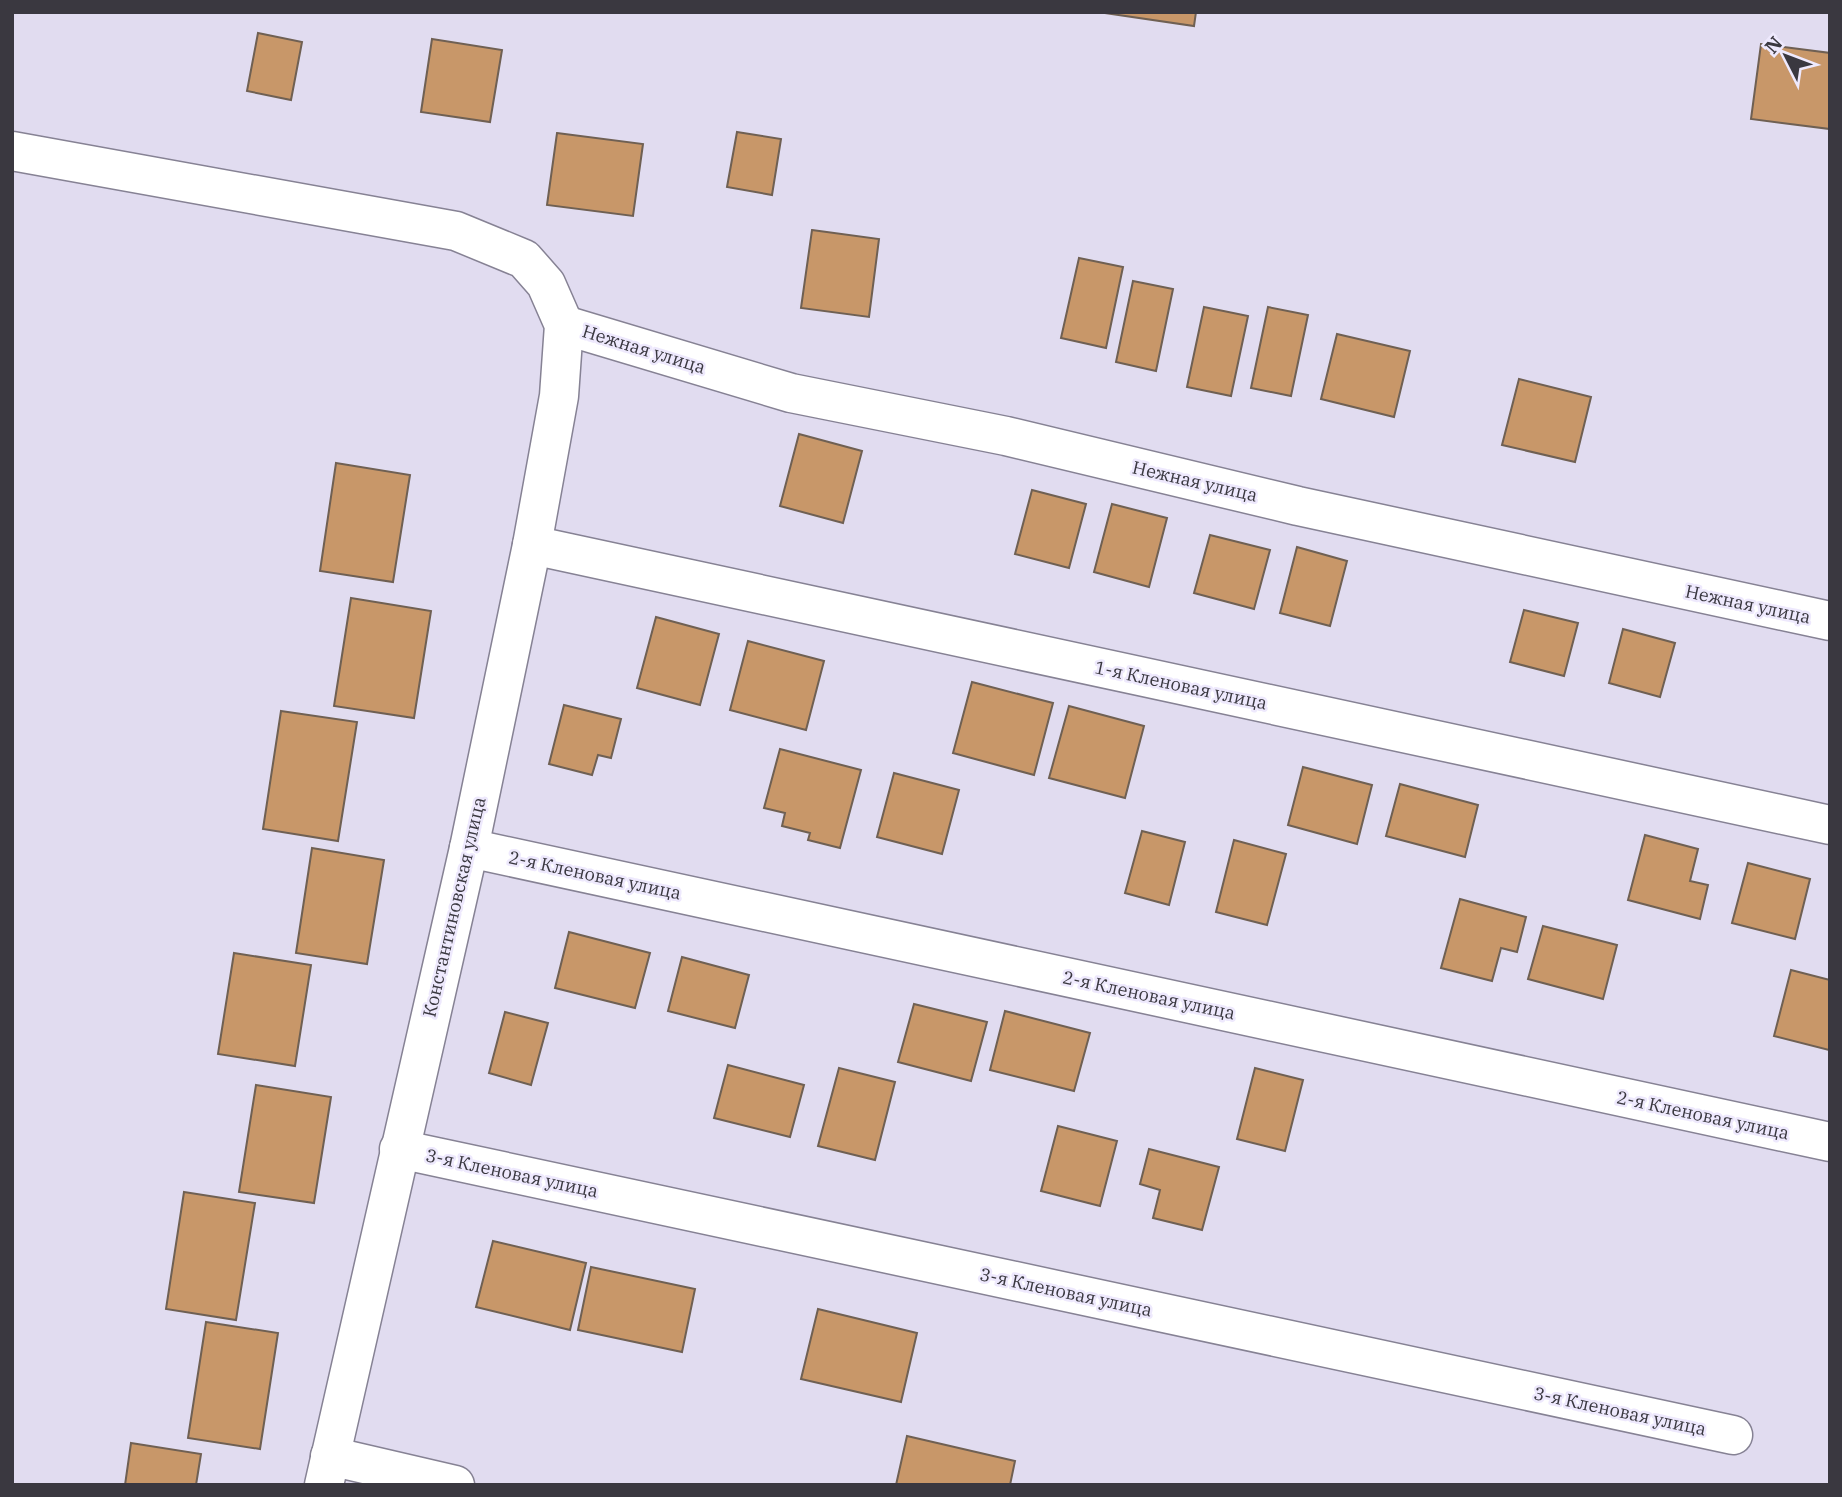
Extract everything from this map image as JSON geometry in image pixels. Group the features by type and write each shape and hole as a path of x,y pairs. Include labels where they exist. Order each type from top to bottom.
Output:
{"street":[{"path":"12,151 456,231 524,259 546,284 564,325"},
{"name":"Константиновская улица","path":"327,1470 468,848 532,545 559,396 564,325"},
{"name":"Нежная улица","path":"564,325 791,393 1006,436 1298,506 1830,621"},
{"name":"1-я Кленовая улица","path":"532,545 1830,825"},
{"name":"2-я Кленовая улица","path":"468,848 1830,1142"},
{"name":"3-я Кленовая улица","path":"399,1149 1733,1435"},
{"path":"327,1470 455,1485"}],"building":[{"path":"1098,12 1196,12 1194,26"},
{"path":"258,33 302,42 291,100 247,91"},
{"path":"432,39 502,50 490,122 421,112"},
{"path":"1761,44 1830,53 1830,129 1751,119"},
{"path":"737,132 781,139 772,195 727,187"},
{"path":"557,133 643,144 633,216 547,205"},
{"path":"812,230 879,239 869,317 801,308"},
{"path":"1079,258 1123,267 1106,348 1061,338"},
{"path":"1133,281 1173,289 1156,371 1116,362"},
{"path":"1204,307 1248,316 1231,396 1187,387"},
{"path":"1268,307 1308,315 1291,396 1251,388"},
{"path":"1337,334 1410,351 1394,417 1321,399"},
{"path":"1519,379 1591,397 1575,462 1502,445"},
{"path":"799,434 862,451 843,523 780,506"},
{"path":"336,463 410,475 393,582 320,571"},
{"path":"1032,490 1086,504 1069,568 1015,554"},
{"path":"1112,504 1167,518 1149,587 1094,572"},
{"path":"1210,535 1270,550 1254,609 1194,593"},
{"path":"1297,547 1347,561 1330,626 1280,613"},
{"path":"351,598 431,611 414,718 334,706"},
{"path":"1524,610 1578,623 1564,676 1510,662"},
{"path":"656,617 719,634 700,705 637,688"},
{"path":"1623,629 1675,643 1660,697 1609,683"},
{"path":"748,641 824,661 806,730 730,710"},
{"path":"972,682 1053,703 1034,775 953,753"},
{"path":"564,705 621,719 611,758 598,755 592,775 549,764"},
{"path":"1069,706 1144,726 1125,798 1049,778"},
{"path":"281,711 357,722 338,841 263,829"},
{"path":"780,749 861,770 840,848 808,840 810,833 782,826 785,813 764,808"},
{"path":"1303,767 1372,785 1357,844 1288,825"},
{"path":"894,773 959,790 942,854 877,837"},
{"path":"1400,784 1478,805 1465,857 1386,836"},
{"path":"1142,831 1185,842 1169,905 1125,893"},
{"path":"1645,835 1698,849 1690,881 1708,885 1700,919 1628,900"},
{"path":"1234,840 1286,854 1267,925 1216,912"},
{"path":"312,848 384,860 367,964 296,953"},
{"path":"1748,863 1810,879 1795,939 1732,923"},
{"path":"1460,899 1526,917 1517,952 1501,948 1492,981 1441,968"},
{"path":"1543,926 1617,945 1603,999 1528,979"},
{"path":"569,932 650,953 635,1008 555,988"},
{"path":"234,953 311,965 295,1066 218,1054"},
{"path":"682,957 749,975 735,1028 668,1011"},
{"path":"1791,970 1830,980 1829,1050 1774,1036"},
{"path":"914,1004 987,1022 971,1081 898,1062"},
{"path":"1005,1011 1090,1033 1074,1091 990,1070"},
{"path":"505,1012 548,1023 531,1085 489,1073"},
{"path":"728,1065 804,1085 790,1137 714,1118"},
{"path":"839,1068 895,1082 875,1160 818,1146"},
{"path":"1255,1068 1303,1080 1285,1151 1237,1139"},
{"path":"256,1085 331,1097 314,1203 239,1192"},
{"path":"1058,1126 1117,1141 1100,1206 1041,1191"},
{"path":"1149,1149 1219,1167 1202,1230 1153,1218 1160,1190 1140,1184"},
{"path":"184,1192 255,1203 236,1320 166,1309"},
{"path":"493,1241 586,1263 570,1330 476,1307"},
{"path":"591,1267 695,1289 682,1352 578,1330"},
{"path":"818,1309 917,1333 901,1402 801,1379"},
{"path":"206,1322 278,1333 260,1449 188,1438"},
{"path":"907,1436 1015,1461 1010,1485 896,1485"},
{"path":"131,1443 201,1454 196,1485 125,1485"}]}
